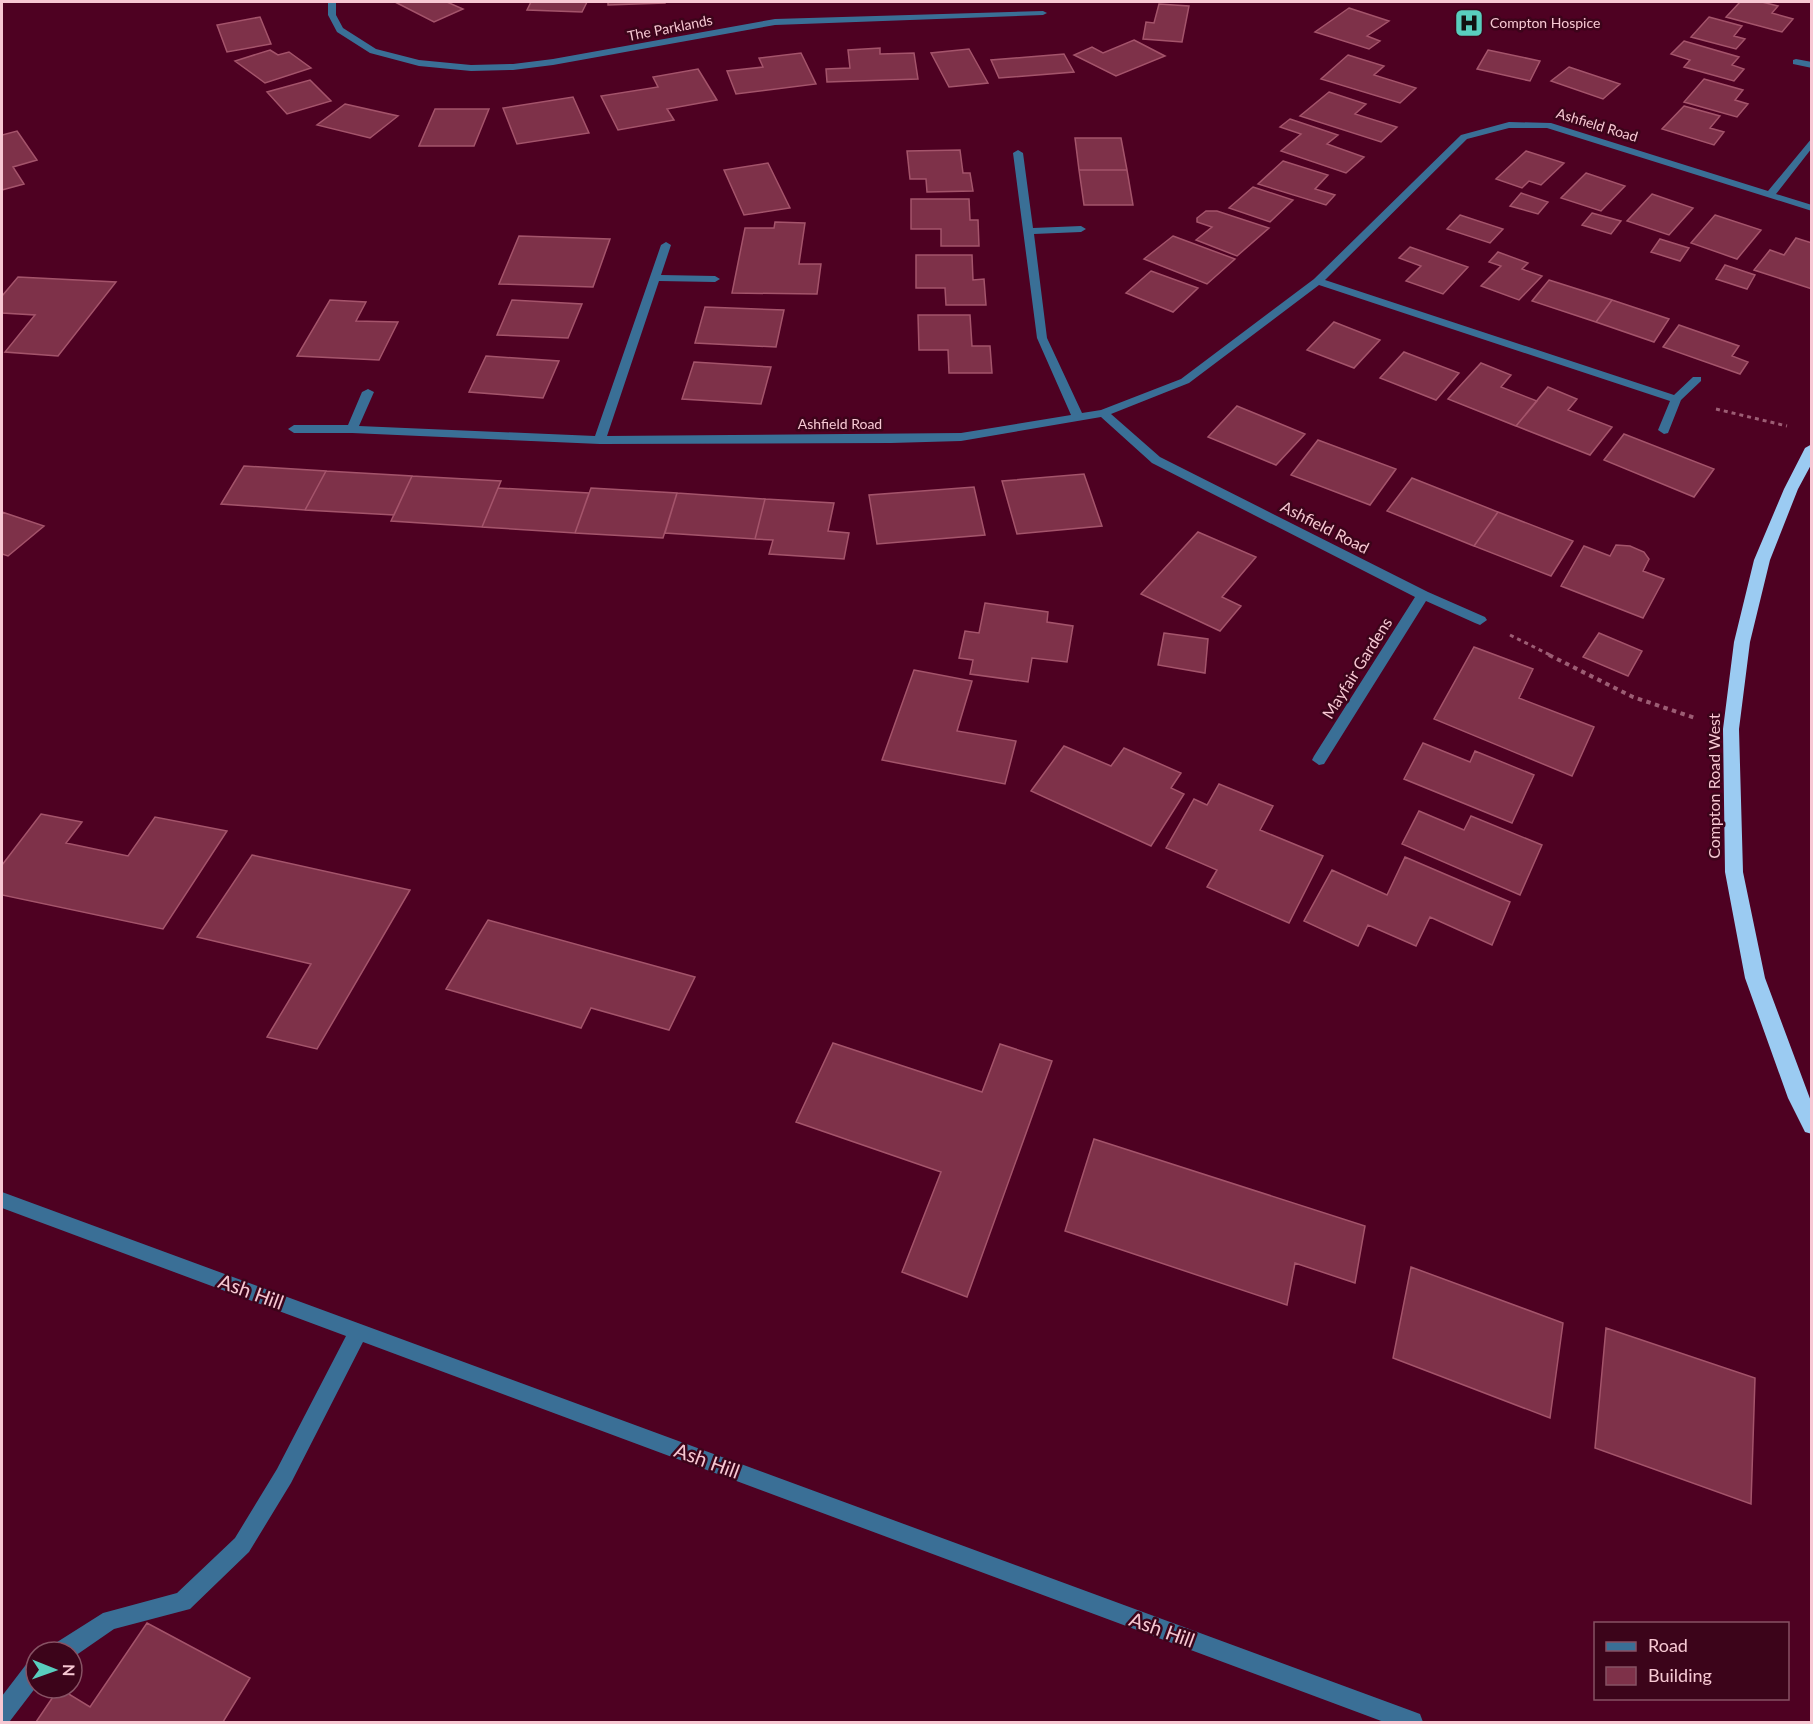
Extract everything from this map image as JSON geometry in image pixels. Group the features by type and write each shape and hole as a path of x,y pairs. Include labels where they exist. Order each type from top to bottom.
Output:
{"highway":[{"name":"Compton Road West","path":"1812,448 1791,489 1762,560 1742,642 1731,729 1734,872 1753,968 1798,1098 1812,1125"}],"street":[{"name":"The Parklands","path":"332,2 332,15 340,30 373,51 419,63 471,68 513,67 553,62 776,22 1043,13"},
{"path":"1796,62 1812,65"},
{"name":"Ashfield Road","path":"294,429 352,429 600,440 961,437 1103,412 1185,381 1318,280 1464,137 1509,125 1548,125 1812,208"},
{"path":"1769,196 1812,141"},
{"path":"1018,153 1042,338 1078,417"},
{"path":"1028,231 1081,230"},
{"path":"600,440 666,246"},
{"path":"656,278 715,279"},
{"path":"1318,280 1676,399"},
{"path":"1664,430 1676,399 1697,379"},
{"path":"352,429 369,393"},
{"name":"Ashfield Road","path":"1103,412 1156,460 1422,595 1480,620"},
{"name":"Mayfair Gardens","path":"1319,760 1422,595"},
{"name":"Ash Hill","path":"2,1200 1412,1722"},
{"path":"80,1640 110,1620 183,1602 242,1545 284,1476 358,1332"},
{"path":"2,1713 24,1685"}],"path":[{"path":"1676,399 1789,427"},
{"path":"1480,620 1633,697 1731,729"}],"building":[{"path":"395,2 447,2 463,9 434,22"},
{"path":"531,2 587,2 582,12 527,10"},
{"path":"608,2 665,2 665,3 608,5"},
{"path":"1740,2 1762,2 1778,6 1772,13 1793,19 1782,32 1726,17"},
{"path":"1159,4 1189,6 1182,42 1143,39 1146,22 1154,23"},
{"path":"1349,8 1389,21 1367,36 1380,41 1369,49 1315,32"},
{"path":"260,17 271,44 227,52 217,25"},
{"path":"1709,17 1742,26 1734,36 1745,39 1736,49 1691,37"},
{"path":"1134,40 1165,56 1116,76 1074,55 1092,47 1103,53"},
{"path":"1684,41 1739,57 1732,65 1744,69 1734,81 1684,67 1690,60 1671,54"},
{"path":"880,48 880,54 914,53 918,79 827,82 826,69 850,68 848,50"},
{"path":"969,49 988,83 949,87 931,53"},
{"path":"270,50 278,55 289,52 311,68 265,83 235,61"},
{"path":"1488,50 1540,61 1530,81 1477,69"},
{"path":"801,53 816,84 736,94 727,71 763,67 759,58"},
{"path":"1064,54 1074,72 999,78 991,60"},
{"path":"1348,55 1384,66 1374,75 1416,88 1400,103 1321,79"},
{"path":"1569,67 1620,84 1603,99 1551,81"},
{"path":"698,69 717,100 667,109 674,120 618,130 601,96 658,87 653,77"},
{"path":"1704,79 1743,90 1735,100 1748,104 1737,117 1684,102"},
{"path":"310,80 331,101 287,114 267,92"},
{"path":"1329,92 1366,104 1355,114 1397,127 1381,142 1300,116"},
{"path":"573,97 589,133 517,144 503,108"},
{"path":"345,104 398,116 370,138 317,125"},
{"path":"1684,106 1720,116 1710,128 1724,132 1714,145 1662,129"},
{"path":"435,109 489,109 474,146 419,146"},
{"path":"1290,119 1338,135 1327,144 1364,157 1346,173 1281,151 1301,134 1280,127"},
{"path":"17,131 37,160 13,167 24,184 2,190 2,135"},
{"path":"1075,138 1121,138 1127,170 1079,170"},
{"path":"960,150 963,173 970,173 973,191 927,192 926,179 910,179 907,151"},
{"path":"1526,151 1564,163 1541,185 1529,181 1522,188 1496,179"},
{"path":"1283,161 1328,175 1315,189 1335,195 1326,205 1258,184"},
{"path":"768,163 790,208 744,215 724,170"},
{"path":"1079,170 1127,170 1133,205 1084,205"},
{"path":"1586,173 1625,186 1601,211 1561,198"},
{"path":"1253,187 1293,200 1270,222 1229,208"},
{"path":"1521,193 1548,202 1538,214 1510,206"},
{"path":"1652,194 1693,208 1669,235 1627,221"},
{"path":"911,199 969,199 970,220 978,220 979,246 941,246 941,229 911,229"},
{"path":"1206,211 1217,211 1269,228 1237,256 1196,240 1212,227 1197,222 1197,218"},
{"path":"1592,213 1621,221 1611,234 1582,225"},
{"path":"1460,215 1503,229 1490,243 1447,229"},
{"path":"1715,215 1761,230 1737,259 1691,243"},
{"path":"775,222 805,223 799,264 821,264 817,294 732,293 745,228 774,228"},
{"path":"519,236 610,239 593,287 499,284"},
{"path":"1173,236 1235,259 1207,284 1144,259"},
{"path":"1796,238 1812,243 1812,289 1754,270 1770,250 1784,255"},
{"path":"1660,239 1689,248 1680,261 1651,252"},
{"path":"1410,247 1468,267 1443,294 1406,281 1421,266 1399,258"},
{"path":"1498,252 1528,263 1522,269 1542,276 1519,300 1481,286 1501,266 1489,262"},
{"path":"916,255 972,255 973,280 984,279 986,305 946,305 945,288 916,288"},
{"path":"1725,265 1755,275 1747,289 1716,279"},
{"path":"1151,271 1198,288 1173,312 1126,293"},
{"path":"18,277 116,282 58,356 5,352 35,315 2,313 2,296"},
{"path":"1549,280 1612,300 1596,322 1532,301"},
{"path":"330,300 366,302 356,321 398,322 379,360 297,356"},
{"path":"512,300 582,304 568,338 497,335"},
{"path":"1612,300 1669,319 1654,342 1596,322"},
{"path":"705,307 784,310 776,347 695,343"},
{"path":"918,315 970,315 972,346 990,346 992,373 949,373 948,350 919,350"},
{"path":"1334,322 1380,340 1354,368 1307,350"},
{"path":"1679,325 1739,346 1732,356 1748,362 1740,374 1663,347"},
{"path":"1404,352 1459,373 1436,400 1380,378"},
{"path":"486,356 559,361 543,398 469,392"},
{"path":"694,362 771,367 761,404 682,399"},
{"path":"1481,363 1511,375 1501,387 1537,401 1516,426 1448,399"},
{"path":"1548,387 1577,399 1568,410 1612,427 1590,455 1516,426"},
{"path":"1237,406 1305,434 1276,465 1208,437"},
{"path":"1624,434 1714,469 1694,497 1604,460"},
{"path":"1318,440 1396,469 1370,505 1291,475"},
{"path":"244,466 326,471 305,510 221,504"},
{"path":"326,471 412,476 394,515 305,510"},
{"path":"1084,474 1102,526 1017,534 1002,481"},
{"path":"412,476 501,481 482,527 391,521"},
{"path":"1412,478 1498,512 1474,546 1387,511"},
{"path":"974,487 985,535 877,544 869,495"},
{"path":"498,488 589,493 575,533 482,527"},
{"path":"591,488 677,493 663,538 575,533"},
{"path":"677,493 765,499 755,539 665,533"},
{"path":"765,499 834,503 828,531 849,533 844,559 769,554 773,540 755,539"},
{"path":"2,512 44,526 8,556 2,554"},
{"path":"1498,512 1573,541 1551,576 1474,546"},
{"path":"1198,532 1256,557 1222,597 1241,606 1220,631 1141,594"},
{"path":"1616,545 1630,546 1644,552 1649,559 1643,571 1664,579 1643,618 1561,586 1584,546 1610,556"},
{"path":"985,603 1048,612 1047,622 1073,626 1067,662 1032,658 1028,682 970,674 973,660 959,658 965,631 979,633"},
{"path":"1164,633 1208,639 1205,673 1158,665"},
{"path":"1599,633 1642,651 1628,676 1583,657"},
{"path":"1474,647 1533,669 1519,698 1594,727 1572,776 1434,719"},
{"path":"914,670 972,681 957,731 1016,741 1005,784 882,760"},
{"path":"1423,743 1470,762 1475,751 1534,775 1512,823 1404,779"},
{"path":"1064,746 1111,766 1124,748 1181,773 1171,788 1184,794 1151,846 1031,791"},
{"path":"1219,784 1273,806 1260,830 1323,856 1289,923 1207,887 1217,870 1166,848 1194,799 1207,805"},
{"path":"1419,811 1464,830 1471,816 1542,845 1520,895 1402,844"},
{"path":"41,814 82,822 66,843 128,856 155,817 227,831 163,929 2,895 2,865"},
{"path":"252,855 410,890 317,1049 267,1037 311,964 197,937"},
{"path":"1405,857 1510,902 1492,945 1430,917 1416,946 1368,925 1358,946 1304,921 1332,870 1387,895"},
{"path":"488,920 695,977 669,1030 591,1008 581,1028 446,989"},
{"path":"833,1043 982,1092 1000,1044 1052,1061 967,1297 902,1272 941,1172 796,1122"},
{"path":"1094,1139 1365,1226 1355,1283 1295,1263 1287,1305 1065,1231"},
{"path":"1411,1267 1563,1323 1550,1418 1393,1358"},
{"path":"1606,1328 1755,1378 1751,1504 1595,1448"},
{"path":"147,1623 250,1678 223,1722 36,1722 51,1700 79,1700 90,1707"}],"place":[{"name":"Compton Hospice","path":"1469,23"}]}
